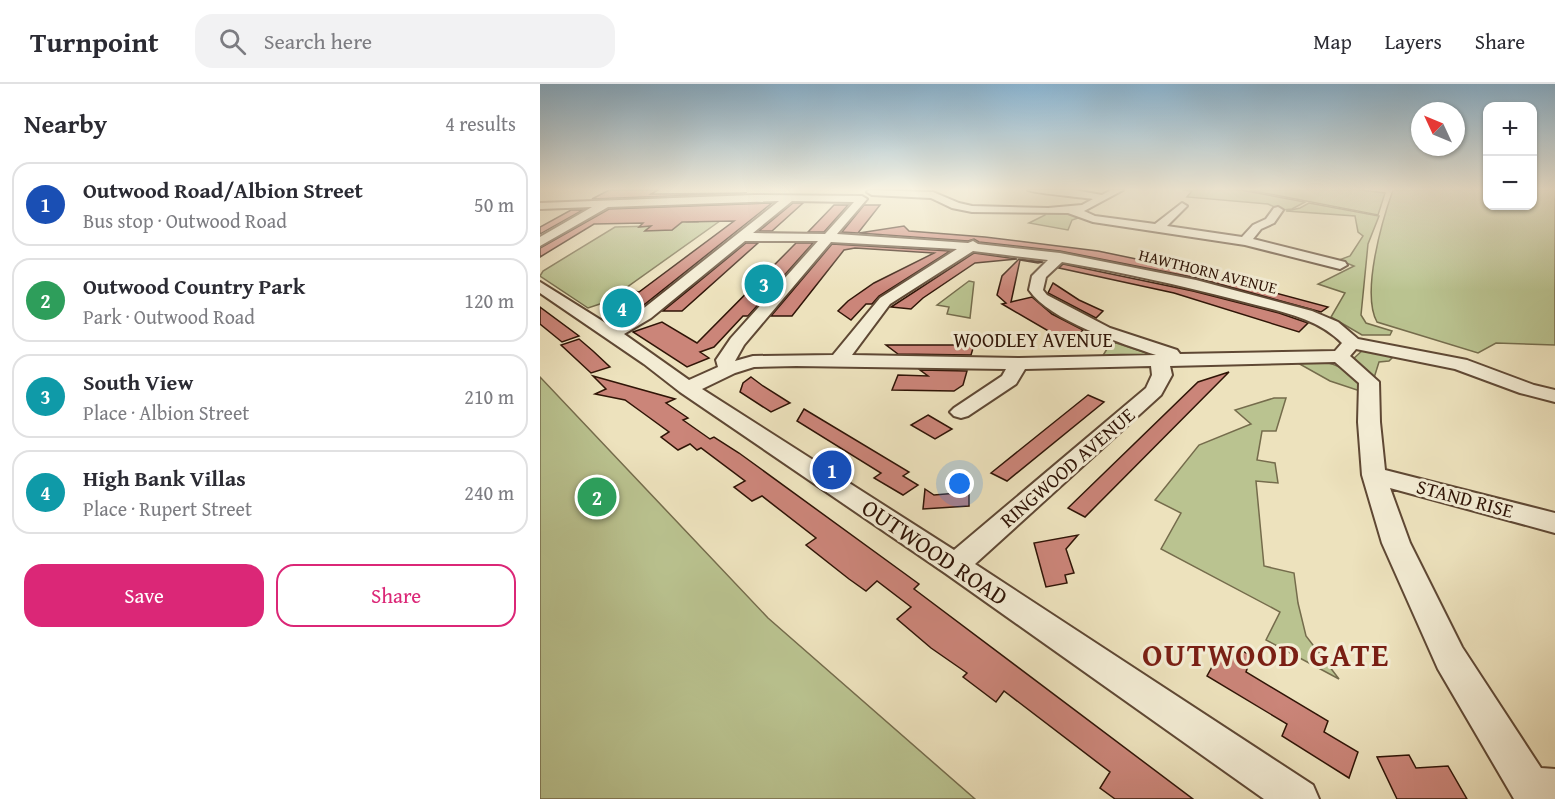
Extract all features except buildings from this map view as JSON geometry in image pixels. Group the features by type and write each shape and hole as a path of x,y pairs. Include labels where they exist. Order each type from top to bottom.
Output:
{"street":[{"path":"540,242 572,223"},
{"path":"612,334 645,315 758,223"},
{"path":"728,369 725,360 737,342 843,223"},
{"path":"1121,223 1245,241 1340,265"},
{"path":"1157,229 1163,223"},
{"path":"1245,241 1257,227 1265,223"},
{"name":"HAWTHORN AVENUE","path":"741,237 832,236 973,245 1060,257 1224,291 1334,325 1346,349 1369,382 1369,422 1374,475 1396,543 1450,658 1541,792"},
{"path":"839,360 885,301 973,245"},
{"path":"1060,257 1039,276 1036,290 1042,298 1052,306 1104,332 1187,359"},
{"name":"OUTWOOD ROAD","path":"540,286 687,388 955,565 1299,799"},
{"path":"1081,362 1100,348 1104,332"},
{"path":"1346,349 1460,364 1527,389 1555,396"},
{"name":"WOODLEY AVENUE","path":"687,388 728,369 753,362 839,360 1019,364 1187,359 1346,349"},
{"name":"RINGWOOD AVENUE","path":"955,565 1154,391 1162,375 1160,360"},
{"path":"961,411 1009,380 1019,364"},
{"name":"STAND RISE","path":"1374,475 1555,523"}],"green space":[{"path":"681,223 717,223 606,302 588,308 540,276 543,271 615,227 651,226 646,230 672,230"},
{"path":"1031,223 1071,223 1068,230"},
{"path":"1356,223 1376,223 1368,244 1361,315 1366,323 1392,331 1390,335 1362,335 1331,317 1345,293 1318,284 1354,266 1339,260 1350,256 1363,236 1358,232"},
{"path":"1383,223 1555,223 1555,345 1496,343 1478,353 1377,322 1371,294 1375,257"},
{"path":"969,281 974,282 970,318 947,314 949,307 937,305"},
{"path":"1116,343 1152,355 1102,357 1110,344"},
{"path":"1364,349 1395,355 1389,361 1379,362 1374,378 1352,360"},
{"path":"1314,360 1339,367 1349,373 1360,381 1360,391 1330,381 1296,362"},
{"path":"540,377 768,618 975,799 540,799"},
{"path":"1274,398 1286,398 1276,431 1262,431 1257,460 1275,463 1278,483 1256,481 1264,566 1294,573 1306,636 1339,679 1266,640 1280,612 1161,549 1181,513 1155,500 1199,445 1251,424 1235,410"}],"place":[{"name":"South View","path":"764,284"},
{"name":"High Bank Villas","path":"622,308"},
{"name":"Outwood Road/Albion Street","path":"832,470"},
{"name":"Outwood Country Park","path":"597,497"}],"district":[{"name":"OUTWOOD GATE","path":"1266,654"}]}
